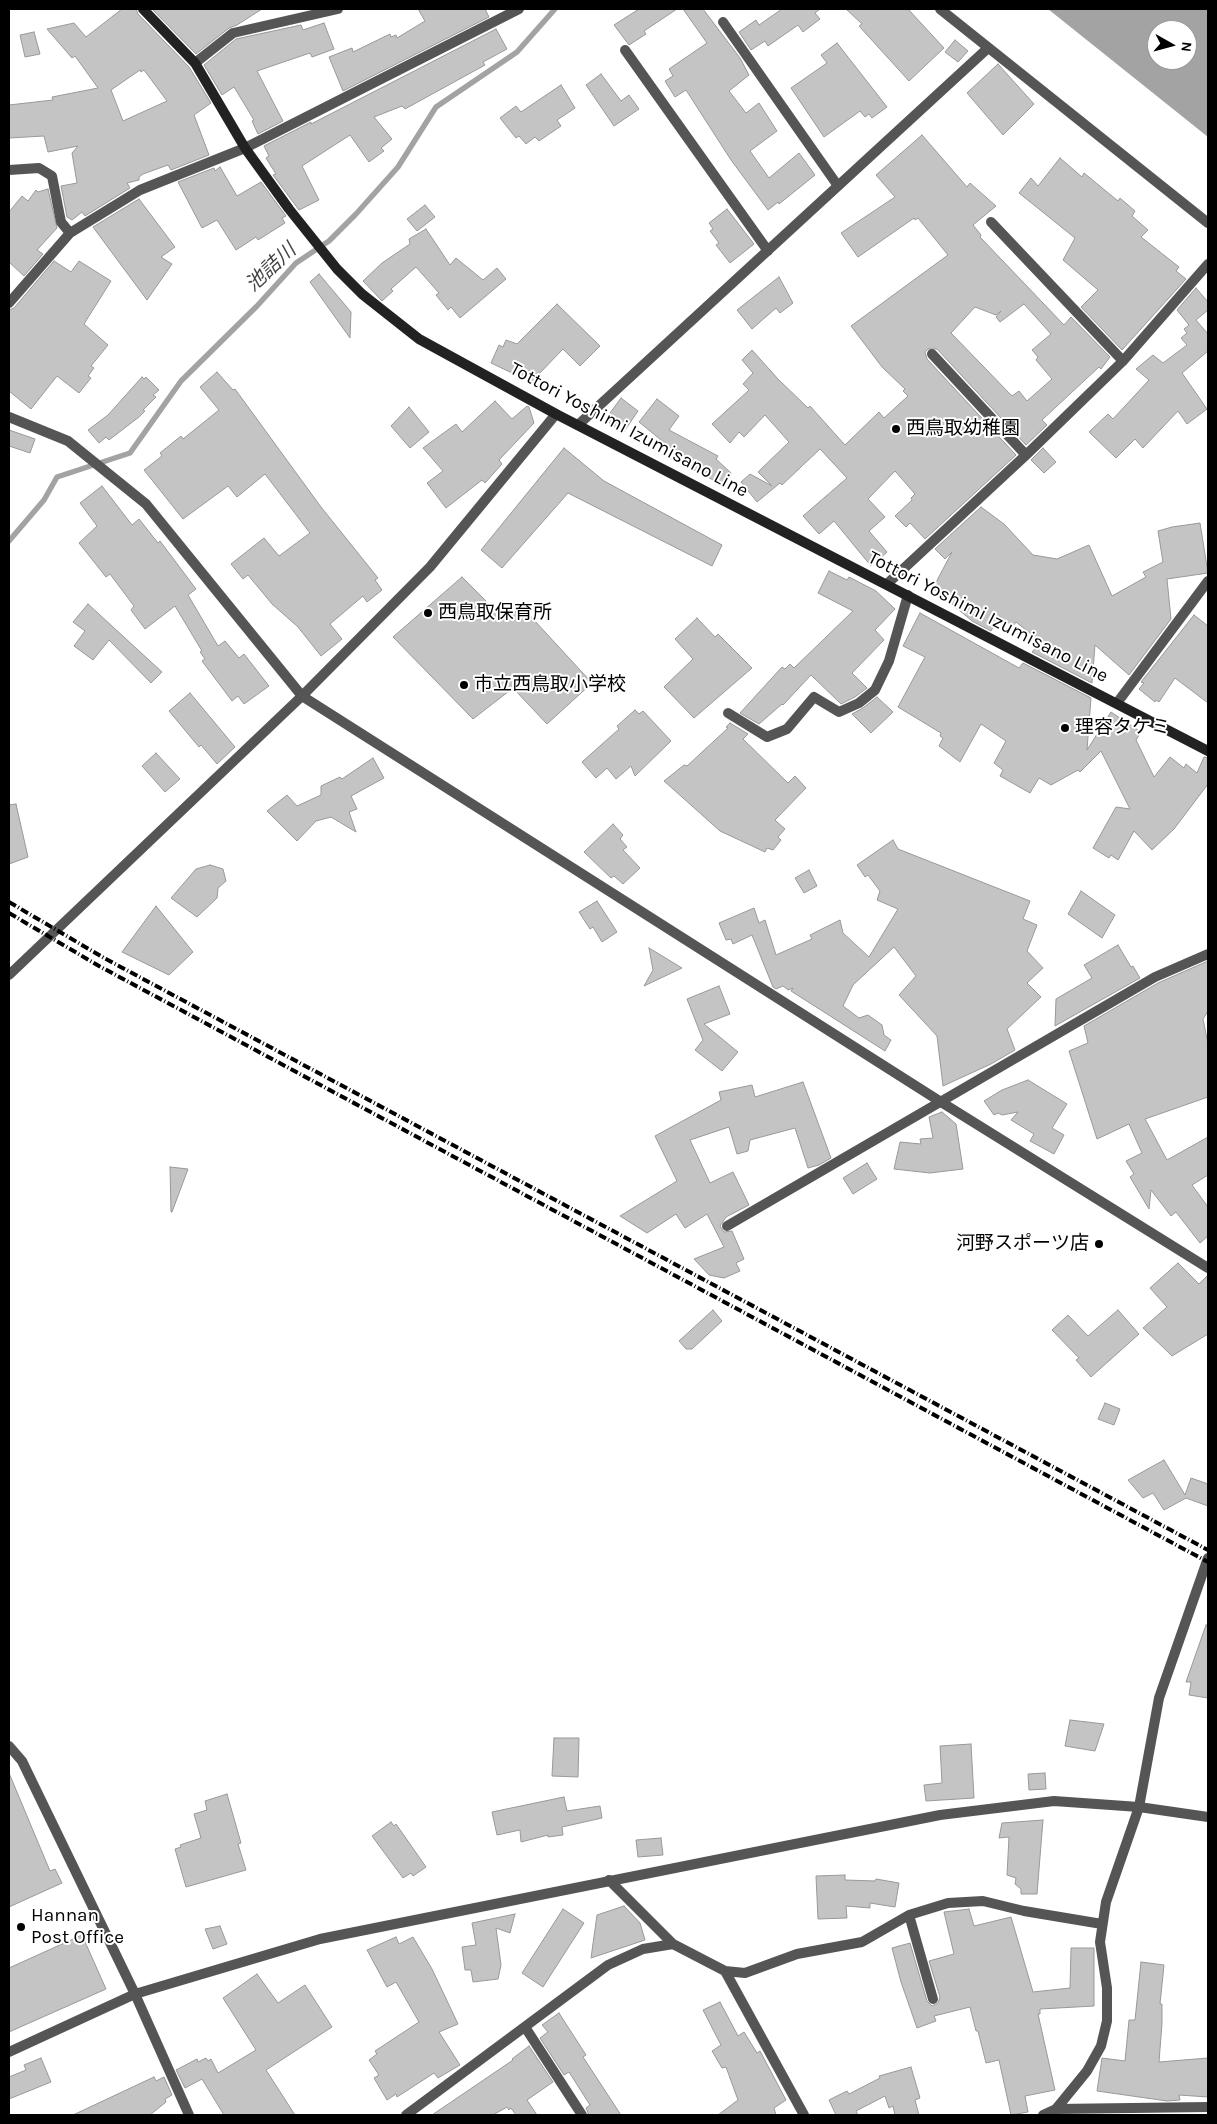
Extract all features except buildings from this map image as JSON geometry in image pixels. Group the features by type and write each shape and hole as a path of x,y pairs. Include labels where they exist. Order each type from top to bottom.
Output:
{"main road":[{"name":"Tottori Yoshimi Izumisano Line","path":"143,9 195,63 245,148 324,252 362,294 419,339 556,414 1208,751"}],"street":[{"path":"195,63 233,33 338,9"},
{"path":"9,302 70,233 140,190 245,148 519,9"},
{"path":"940,9 1208,223"},
{"path":"722,22 838,186"},
{"path":"578,425 988,48"},
{"path":"625,50 768,251"},
{"path":"9,170 39,168 52,176 60,222 70,233"},
{"path":"991,222 1123,361"},
{"path":"887,584 1026,455 1123,361 1208,264"},
{"path":"932,354 1026,455"},
{"path":"9,975 302,696 430,567 556,414"},
{"path":"9,417 68,441 146,504 302,696 941,1102 1208,1268"},
{"path":"1117,703 1208,581"},
{"path":"728,712 767,737 787,729 814,697 839,712 859,703 875,690 889,661 908,596"},
{"path":"727,1226 1155,977 1208,954"},
{"path":"1056,2109 1087,2071 1101,2046 1107,2021 1107,1988 1100,1942 1106,1902 1139,1807 1159,1698 1208,1558"},
{"path":"9,1746 22,1760 136,1994 189,2115"},
{"path":"9,2052 136,1994 320,1939 940,1815 1054,1801 1139,1807 1208,1817"},
{"path":"610,1880 673,1944 725,1971 745,1973 798,1954 862,1942 909,1915 948,1903 983,1900 1024,1911 1102,1924"},
{"path":"909,1915 933,1999"},
{"path":"406,2115 608,1965 643,1949 673,1944"},
{"path":"725,1971 804,2115"},
{"path":"525,2027 582,2115"},
{"path":"1043,2115 1056,2109 1208,2107"}],"shaded area":[{"path":"1048,9 1208,9 1208,137"}],"waterway":[{"name":"池詰川","path":"9,541 44,500 57,477 130,453 181,381 257,306 296,263 329,241 398,167 436,107 517,52 555,9"}],"railway":[{"path":"9,902 104,958 1208,1550"},
{"path":"9,913 99,966 1208,1562"}],"place":[{"name":"西鳥取幼稚園","path":"896,429"},
{"name":"西鳥取保育所","path":"428,613"},
{"name":"市立西鳥取小学校","path":"464,685"},
{"name":"理容タケミ","path":"1065,728"},
{"name":"河野スポーツ店","path":"1099,1244"},
{"name":"Hannan Post Office","path":"21,1927"}]}
